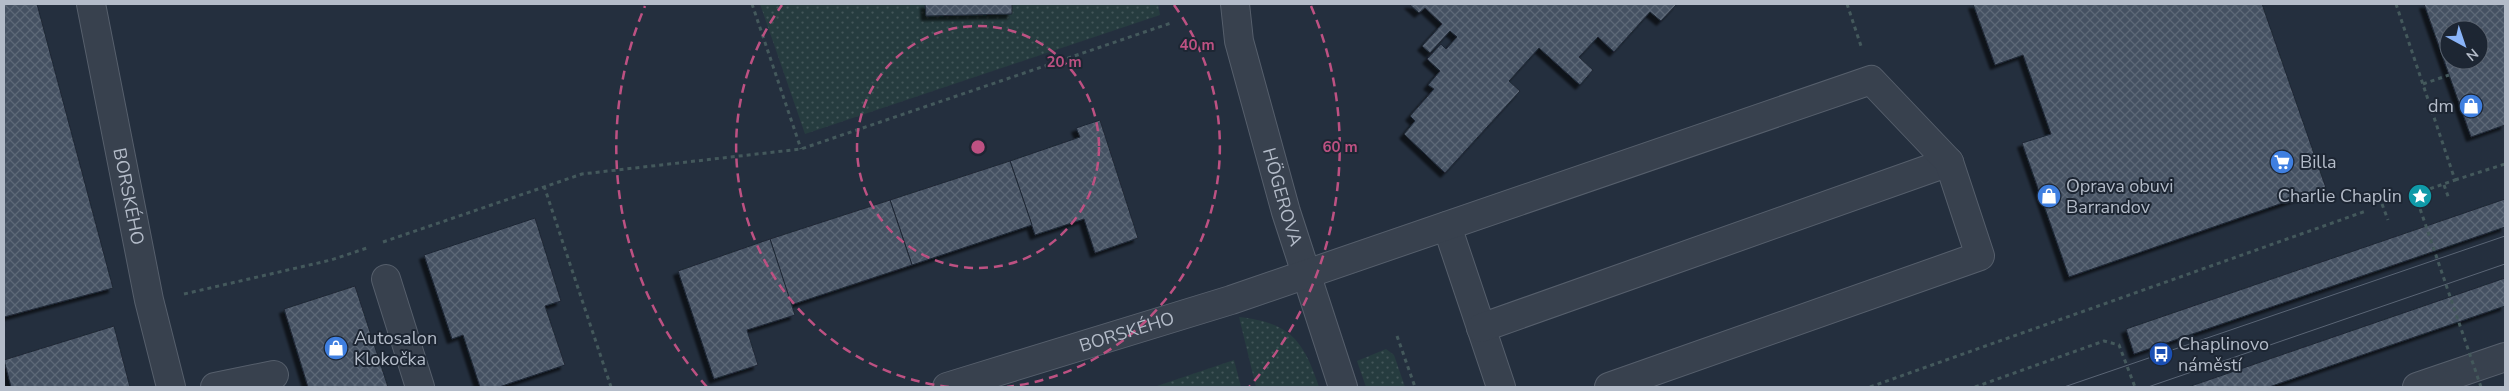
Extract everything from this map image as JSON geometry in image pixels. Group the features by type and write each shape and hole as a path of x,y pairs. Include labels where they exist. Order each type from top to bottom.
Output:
{"street":[{"name":"BORSKÉHO","path":"92,4 149,300 171,387"},
{"name":"HÖGEROVA","path":"1235,4 1239,41 1286,212 1342,387"},
{"name":"BORSKÉHO","path":"947,387 1306,274 1872,80"},
{"path":"1609,387 1980,256 1949,162 1872,80"},
{"path":"1481,328 1949,162"},
{"path":"1447,226 1501,387"},
{"path":"386,279 420,387"},
{"path":"2417,387 2505,357"},
{"path":"215,387 274,376"}],"path":[{"path":"752,4 800,148"},
{"path":"1848,4 1872,80"},
{"path":"2396,4 2455,180"},
{"path":"378,244 582,174 800,148 1171,23"},
{"path":"2423,84 2449,75"},
{"path":"2481,387 2415,194 2505,164"},
{"path":"2444,184 2449,200"},
{"path":"544,186 611,387"},
{"path":"2382,204 2388,220"},
{"path":"1870,387 2366,211"},
{"path":"149,300 331,260 368,247"},
{"path":"1397,336 1414,387"},
{"path":"1975,387 2104,341 2119,345 2135,387"}],"green space":[{"path":"760,4 925,4 926,16 1011,14 1012,4 1158,4 1160,15 805,134"},
{"path":"1239,317 1257,320 1283,329 1300,346 1307,357 1319,387 1256,387"},
{"path":"1386,349 1394,355 1405,387 1366,387 1357,361"},
{"path":"1234,360 1241,387 1154,387"}],"building":[{"path":"4,4 37,4 113,288 4,317"},
{"path":"925,4 1012,4 1012,14 926,16"},
{"path":"1409,4 1677,4 1661,21 1650,12 1614,52 1598,37 1579,57 1593,70 1580,85 1539,48 1509,81 1520,91 1445,173 1404,134 1415,121 1410,116 1434,89 1428,85 1440,71 1427,59 1441,44 1446,49 1457,37 1450,31 1430,53 1422,46 1442,24 1425,8 1419,13"},
{"path":"1973,4 2262,4 2326,188 2069,277 2022,143 2051,134 2023,55 1995,65"},
{"path":"2424,4 2505,4 2505,125 2471,137 2447,70 2489,70 2489,20 2439,20 2439,46"},
{"path":"1100,120 1138,238 1095,253 1084,219 1035,235 1010,161 1080,137 1076,128"},
{"path":"1010,161 1032,225 912,265 890,200"},
{"path":"2505,199 2505,227 2134,354 2126,329"},
{"path":"890,200 912,265 791,305 770,239"},
{"path":"535,218 561,301 545,306 565,365 499,387 480,387 463,335 452,339 424,255"},
{"path":"770,239 795,315 747,330 758,365 714,379 678,271"},
{"path":"2505,278 2505,306 2269,387 2188,387"},
{"name":"Autosalon Klokočka","path":"355,286 388,387 308,387 284,309"},
{"path":"114,326 130,387 11,387 4,360"}],"tram line":[{"path":"2064,387 2505,236"},
{"path":"2148,387 2505,264"}],"place":[{"name":"dm","path":"2471,106"},
{"name":"Billa","path":"2282,162"},
{"name":"Oprava obuvi Barrandov","path":"2049,196"},
{"name":"Charlie Chaplin","path":"2420,196"},
{"name":"Autosalon Klokočka","path":"336,348"},
{"name":"Chaplinovo náměstí","path":"2161,354"}]}
